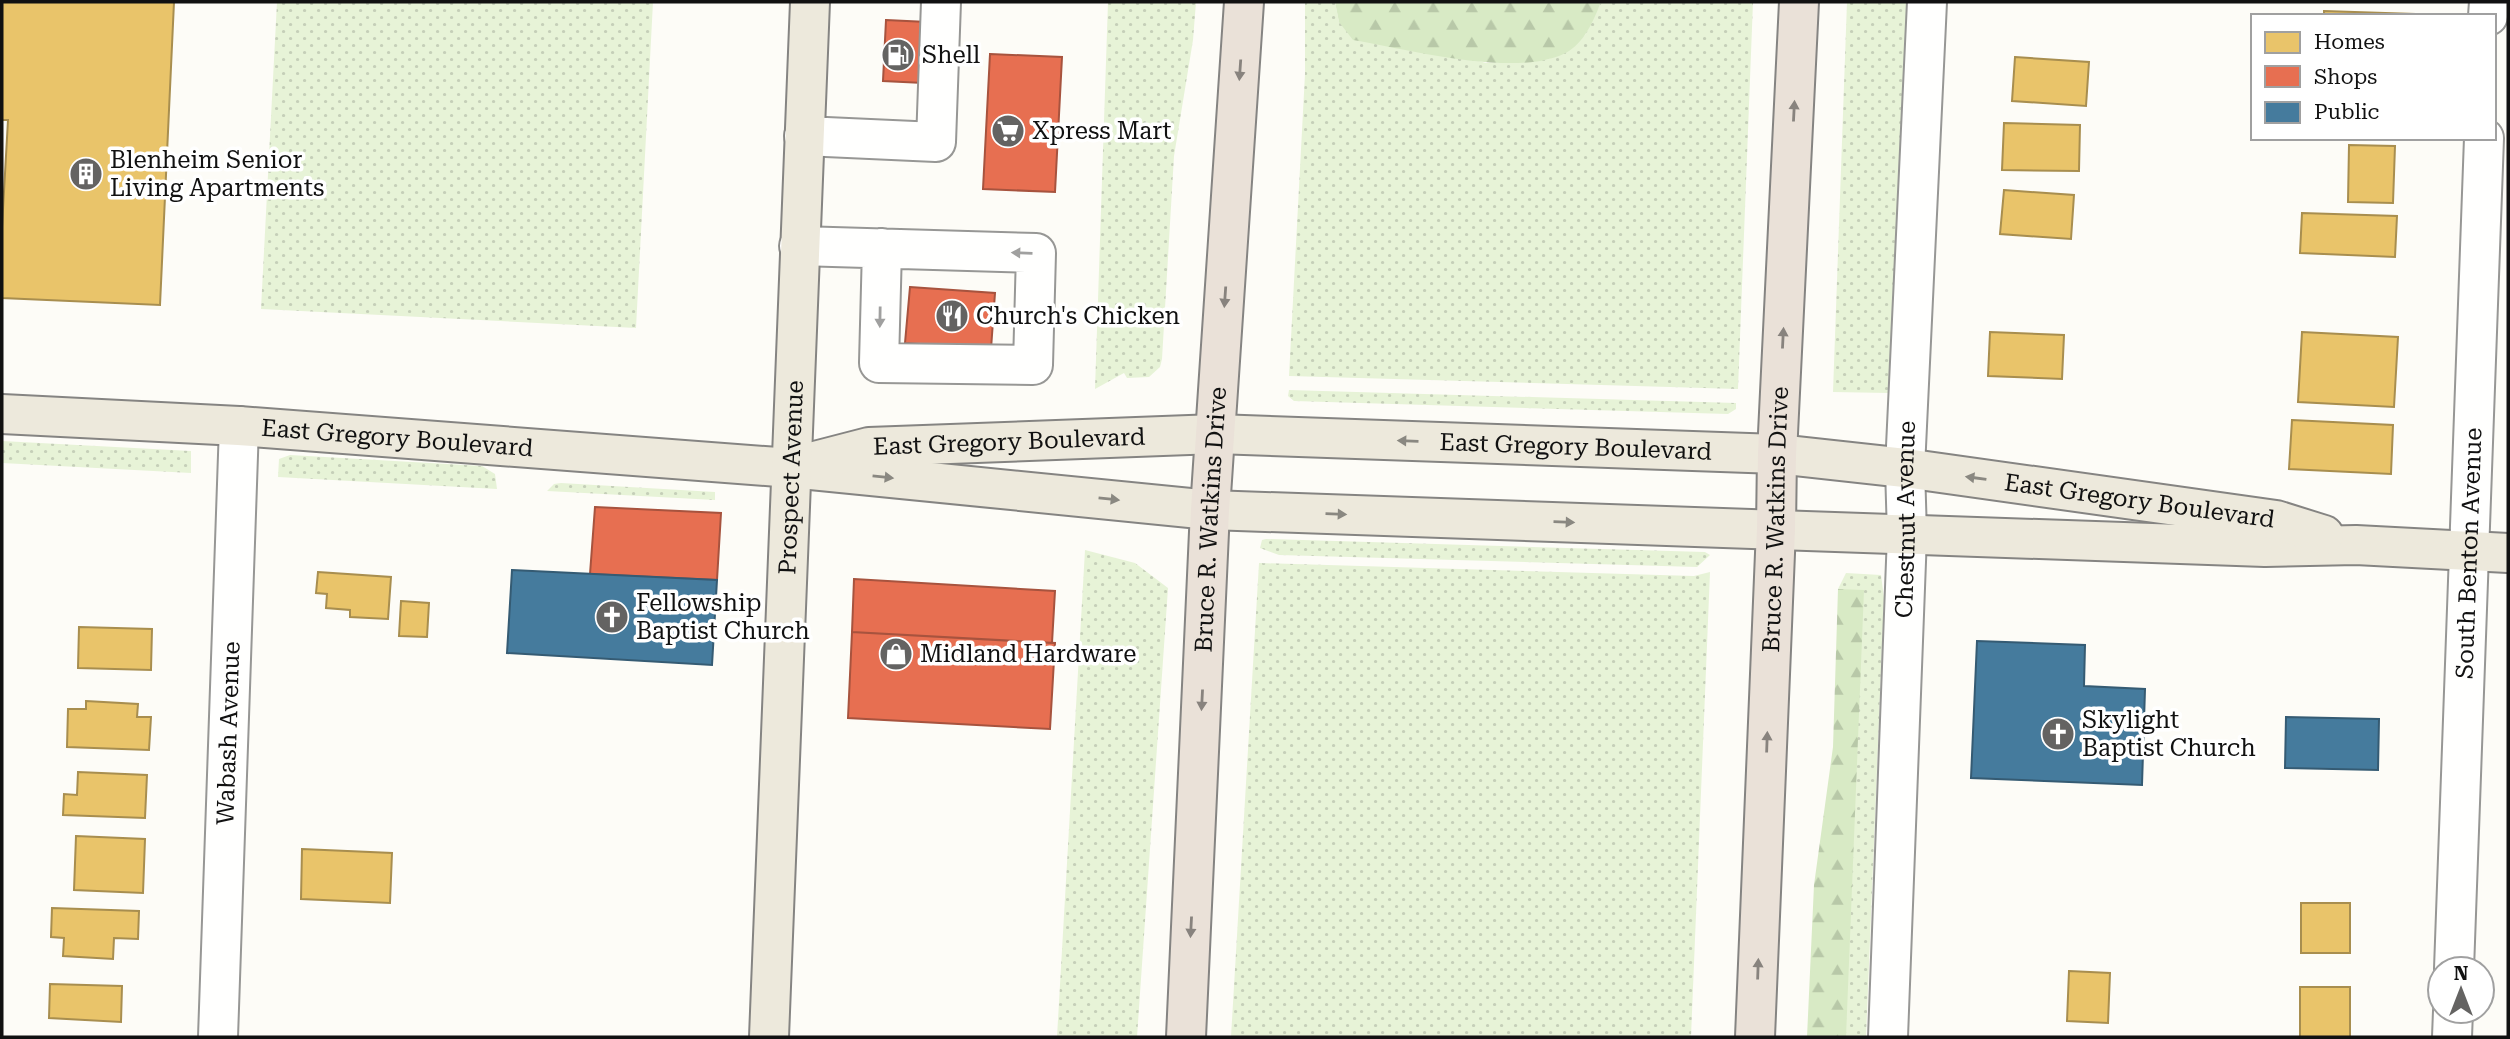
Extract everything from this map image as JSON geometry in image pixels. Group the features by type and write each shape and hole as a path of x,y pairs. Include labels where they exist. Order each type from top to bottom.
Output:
{"highway":[{"name":"Bruce R. Watkins Drive","path":"1186,1037 1210,510 1244,2"},
{"name":"Bruce R. Watkins Drive","path":"1755,1037 1777,454 1799,2"}],"main road":[{"name":"Prospect Avenue","path":"769,1037 810,2"},
{"name":"East Gregory Boulevard","path":"2,414 239,426 791,468 1210,510 2265,547 2357,545 2508,553"},
{"name":"East Gregory Boulevard","path":"791,468 869,447 1216,434 1777,454 1905,468 2276,520 2357,545"}],"street":[{"path":"804,136 936,142 941,2"},
{"name":"Chestnut Avenue","path":"1888,1037 1908,535 1905,468 1927,2"},
{"name":"South Benton Avenue","path":"2455,955 2484,140"},
{"path":"799,246 882,248 1036,253 1033,366 879,363 882,248"},
{"name":"Wabash Avenue","path":"218,1037 239,426"}],"green space":[{"path":"277,2 653,2 636,328 261,309"},
{"path":"1108,2 1196,2 1193,40 1174,156 1160,367 1149,377 1127,378 1124,373 1095,389"},
{"path":"1305,2 1335,2 1339,22 1486,63 1549,59 1585,35 1601,2 1753,2 1738,389 1289,376 1305,74"},
{"path":"1335,2 1601,2 1589,29 1569,51 1548,59 1523,63 1494,63 1353,40 1339,22"},
{"path":"1847,2 1909,2 1894,369 1888,393 1833,392"},
{"path":"1289,390 1736,403 1736,409 1728,414 1294,401 1288,396"},
{"path":"2,441 191,451 191,473 2,463"},
{"path":"290,455 482,466 495,474 497,489 278,477 279,459"},
{"path":"554,484 715,492 715,500 547,491"},
{"path":"1262,540 1705,552 1710,555 1697,567 1279,555 1260,548"},
{"path":"1085,550 1135,563 1168,588 1137,1037 1057,1037"},
{"path":"1259,563 1694,576 1710,572 1691,1037 1231,1037"},
{"path":"1846,573 1881,575 1884,598 1866,1037 1846,1037 1838,589"},
{"path":"1838,589 1864,590 1846,1037 1807,1037 1814,885 1833,747"}],"building: Homes":[{"name":"Blenheim Senior Living Apartments","path":"2,2 174,2 160,305 2,298 2,227 8,120 2,120"},
{"path":"2324,11 2415,14 2324,14"},
{"path":"2015,57 2089,62 2086,106 2012,101"},
{"path":"2004,123 2080,125 2079,171 2002,170"},
{"path":"2349,145 2395,146 2393,203 2348,202"},
{"path":"2004,190 2074,195 2071,239 2000,234"},
{"path":"2302,213 2397,216 2395,257 2300,253"},
{"path":"1990,332 2064,335 2062,379 1988,376"},
{"path":"2302,332 2398,337 2394,407 2298,402"},
{"path":"2292,420 2393,425 2391,474 2289,469"},
{"path":"318,572 391,577 388,619 350,617 350,610 326,608 327,594 316,593"},
{"path":"401,601 429,603 427,637 399,636"},
{"path":"79,627 152,629 151,670 78,668"},
{"path":"86,701 138,704 137,717 151,717 149,750 67,747 68,709 86,709"},
{"path":"78,772 147,775 145,818 63,815 64,794 77,795"},
{"path":"76,836 145,839 143,893 74,890"},
{"path":"302,849 392,853 390,903 301,899"},
{"path":"2301,903 2350,903 2350,953 2301,953"},
{"path":"52,908 139,911 138,939 114,938 113,959 63,956 64,938 51,937"},
{"path":"2069,971 2110,973 2108,1023 2067,1021"},
{"path":"50,984 122,986 121,1022 49,1018"},
{"path":"2300,987 2350,987 2350,1037 2300,1037"}],"building: Shops":[{"path":"886,20 927,22 923,83 883,81"},
{"path":"990,54 1062,57 1055,192 983,189"},
{"path":"910,287 995,293 991,349 905,343"},
{"path":"595,507 721,513 717,580 590,574"},
{"path":"854,579 1055,591 1052,643 852,632"},
{"path":"852,632 1055,643 1050,729 848,718"}],"building: Public":[{"name":"Fellowship Baptist Church","path":"512,570 717,580 712,665 507,653"},
{"name":"Skylight Baptist Church","path":"1977,641 2085,645 2084,686 2145,689 2142,785 1971,778"},
{"path":"2286,717 2379,719 2378,770 2285,768"}],"place":[{"name":"Shell","path":"898,55"},
{"name":"Xpress Mart","path":"1008,131"},
{"name":"Blenheim Senior Living Apartments","path":"86,174"},
{"name":"Church's Chicken","path":"952,316"},
{"name":"Fellowship Baptist Church","path":"612,617"},
{"name":"Midland Hardware","path":"896,654"},
{"name":"Skylight Baptist Church","path":"2058,734"}]}
